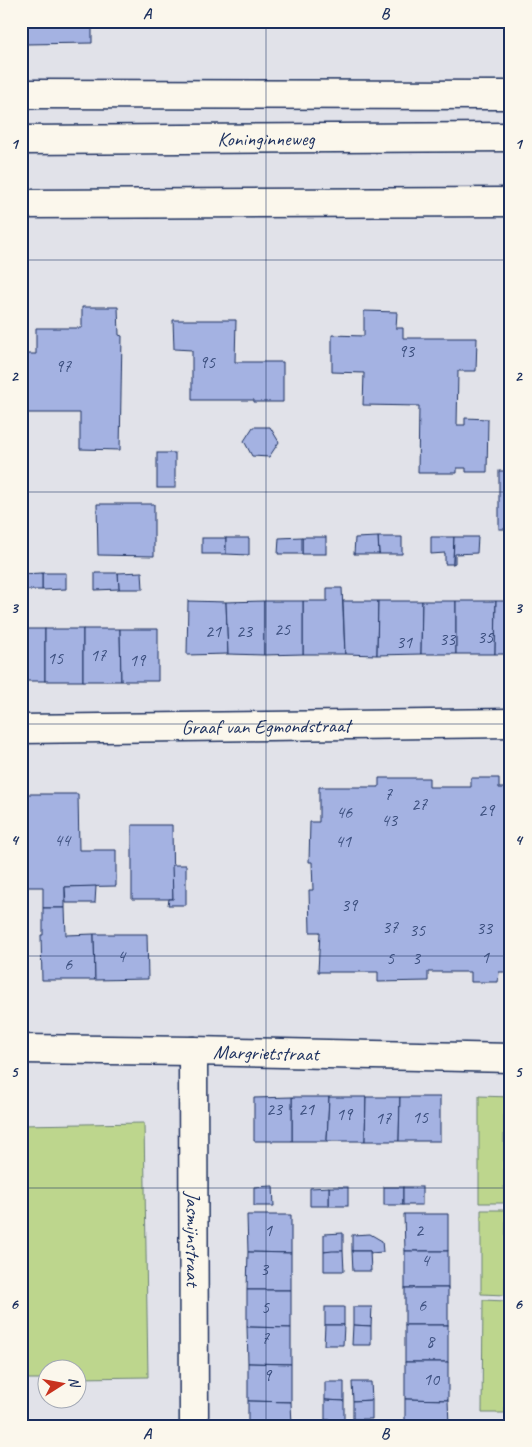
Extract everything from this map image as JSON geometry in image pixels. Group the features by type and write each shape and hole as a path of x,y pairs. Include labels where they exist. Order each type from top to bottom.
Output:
{"street":[{"path":"21,94 511,95"},
{"name":"Koninginneweg","path":"21,140 511,137"},
{"path":"21,204 511,202"},
{"name":"Graaf van Egmondstraat","path":"21,729 511,723"},
{"name":"Margrietstraat","path":"21,1049 193,1050 511,1058"},
{"name":"Jasmijnstraat","path":"193,1050 194,1426"}],"green space":[{"path":"479,1096 511,1097 511,1111 504,1115 504,1203 479,1203"},
{"path":"144,1123 148,1377 88,1378 88,1360 38,1360 38,1379 21,1379 21,1125"},
{"path":"481,1210 506,1210 505,1295 481,1294"},
{"path":"483,1300 506,1301 505,1413 482,1413"}],"building":[{"path":"25,21 92,21 92,43 25,44"},
{"path":"82,307 118,307 119,335 122,336 120,450 80,449 80,413 21,413 21,354 36,354 36,328 82,328"},
{"path":"364,311 397,312 396,328 403,328 403,338 477,338 476,371 458,371 457,425 465,425 465,418 488,419 487,472 466,472 466,468 457,468 457,473 418,473 419,406 363,405 364,373 332,372 332,335 364,336"},
{"path":"173,320 236,320 235,362 283,362 283,402 192,400 192,350 174,349"},
{"path":"253,427 270,427 279,442 269,457 252,456 244,441"},
{"path":"157,453 175,453 175,488 157,488"},
{"path":"499,471 511,471 511,529 499,529"},
{"path":"97,504 154,504 154,556 98,555"},
{"path":"302,537 326,537 326,554 302,554"},
{"path":"302,537 302,554 278,554 279,538"},
{"path":"378,537 402,537 402,554 379,554"},
{"path":"378,537 379,554 354,554 355,538"},
{"path":"431,537 454,537 453,564 445,564 445,553 431,554"},
{"path":"454,537 478,537 477,553 455,554 455,563 453,564"},
{"path":"506,537 511,537 511,592 508,592"},
{"path":"202,538 226,538 226,554 202,554"},
{"path":"226,538 249,538 249,555 226,554"},
{"path":"142,572 143,589 119,589 118,573"},
{"path":"42,573 66,573 66,589 42,590"},
{"path":"42,573 42,590 21,590 21,574"},
{"path":"95,573 118,573 119,589 95,590"},
{"path":"327,588 342,588 345,654 303,654 303,601 327,601"},
{"path":"188,601 226,602 228,654 187,655"},
{"path":"264,601 264,655 228,654 226,602"},
{"path":"264,601 303,601 303,654 264,655"},
{"path":"343,601 378,601 377,655 345,654"},
{"path":"378,601 422,601 421,654 377,655"},
{"path":"422,601 456,601 456,654 421,654"},
{"path":"456,601 496,601 495,654 456,654"},
{"path":"496,601 511,601 511,654 495,654"},
{"path":"21,629 45,629 45,681 21,681"},
{"path":"45,629 83,629 83,681 45,681"},
{"path":"83,629 120,629 121,681 83,681"},
{"path":"120,629 158,629 158,681 121,681"},
{"path":"379,778 429,778 429,787 471,787 471,778 499,778 499,788 511,788 511,972 499,972 498,982 471,982 471,972 428,972 428,981 378,982 378,972 318,972 320,932 310,932 309,890 313,890 312,862 309,862 310,822 319,822 319,787 379,787"},
{"path":"24,794 78,794 79,850 116,850 116,886 65,887 65,908 43,908 43,887 24,887"},
{"path":"132,825 172,825 173,899 132,899"},
{"path":"172,865 186,865 186,905 168,905 169,899 173,899"},
{"path":"96,886 95,903 66,903 65,887"},
{"path":"43,908 65,908 66,935 94,934 95,980 42,980 41,935 43,935"},
{"path":"94,934 147,934 148,979 95,980"},
{"path":"292,1097 329,1097 327,1141 292,1141"},
{"path":"292,1097 292,1141 254,1141 254,1098"},
{"path":"329,1097 366,1097 365,1141 327,1141"},
{"path":"366,1097 400,1097 399,1141 365,1141"},
{"path":"400,1097 440,1097 440,1141 399,1141"},
{"path":"273,1186 274,1206 254,1206 254,1187"},
{"path":"329,1187 348,1187 348,1206 329,1206"},
{"path":"329,1187 329,1206 310,1206 310,1188"},
{"path":"384,1187 403,1187 403,1205 384,1205"},
{"path":"403,1187 422,1187 422,1205 403,1205"},
{"path":"404,1214 448,1214 448,1251 405,1251"},
{"path":"247,1215 291,1215 291,1253 248,1252"},
{"path":"343,1233 343,1251 324,1252 324,1234"},
{"path":"370,1234 382,1241 383,1252 352,1251 352,1235"},
{"path":"343,1251 344,1271 324,1271 324,1252"},
{"path":"352,1251 370,1251 371,1271 353,1271"},
{"path":"405,1251 448,1251 448,1288 405,1288"},
{"path":"248,1252 291,1253 291,1290 247,1290"},
{"path":"405,1288 448,1288 448,1325 405,1325"},
{"path":"247,1290 291,1290 291,1328 247,1327"},
{"path":"325,1307 344,1307 344,1325 325,1325"},
{"path":"353,1307 372,1307 371,1326 353,1325"},
{"path":"325,1325 344,1325 343,1345 324,1345"},
{"path":"353,1325 371,1326 371,1345 352,1345"},
{"path":"405,1325 448,1325 448,1362 405,1362"},
{"path":"247,1327 291,1328 291,1364 248,1363"},
{"path":"405,1362 448,1362 448,1400 405,1399"},
{"path":"248,1363 291,1364 291,1402 248,1401"},
{"path":"325,1382 344,1382 344,1401 325,1400"},
{"path":"352,1382 371,1382 372,1400 353,1401"},
{"path":"405,1399 448,1400 449,1426 405,1426"},
{"path":"325,1400 344,1401 344,1420 325,1420"},
{"path":"372,1400 372,1419 353,1419 353,1401"},
{"path":"248,1401 291,1402 292,1426 248,1426"},
{"path":"325,1420 344,1420 344,1426 325,1426"}]}
